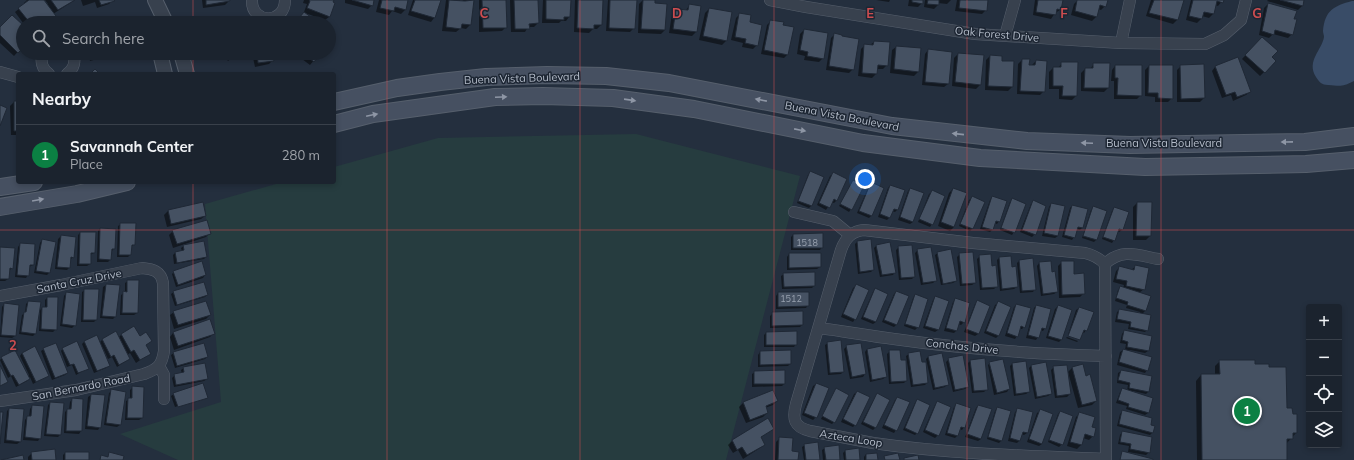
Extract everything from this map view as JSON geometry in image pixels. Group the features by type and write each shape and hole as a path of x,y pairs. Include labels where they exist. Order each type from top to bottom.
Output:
{"main road":[{"name":"Buena Vista Boulevard","path":"336,102 396,88 486,77 547,75 606,76 669,83 892,126 1026,141 1130,144 1305,142 1354,136"},
{"name":"Buena Vista Boulevard","path":"336,123 373,114 496,98 543,96 613,98 694,109 863,143 980,158 1145,168 1306,164 1354,160"},
{"path":"1305,142 1306,164"},
{"path":"0,187 20,184"},
{"path":"0,207 77,194 119,184"}],"street":[{"path":"154,0 155,16"},
{"path":"154,0 162,16"},
{"path":"252,0 253,8 259,16"},
{"path":"277,16 284,10 285,0"},
{"path":"1005,36 1015,0"},
{"path":"1121,43 1130,0"},
{"name":"Oak Forest Drive","path":"778,1 806,7 975,34 1121,43 1205,44 1224,35 1241,20 1246,0"},
{"path":"41,60 44,72"},
{"path":"69,72 73,68 74,60"},
{"path":"162,60 165,72"},
{"path":"183,60 186,72"},
{"path":"0,72 16,76"},
{"path":"794,212 832,221 850,235 858,230 864,230 973,244 1085,253 1094,255 1105,264 1112,257 1122,254 1138,255 1158,259"},
{"name":"Azteca Loop","path":"850,235 841,250 794,412 794,419 797,425 802,429 874,443 946,450 1106,460 1105,264"},
{"name":"Santa Cruz Drive","path":"0,296 142,268 152,269 158,272 162,277 163,283 164,351 163,359 159,366"},
{"name":"Conchas Drive","path":"819,328 894,339 977,348 1064,355 1106,356"},
{"path":"159,366 164,375 164,399"},
{"name":"San Bernardo Road","path":"0,401 76,390 114,382 154,371 159,366"}],"green space":[{"path":"636,134 800,176 726,460 178,460 120,434 221,402 205,204 276,184 336,184 336,166 438,138"}],"water":[{"path":"1354,1 1354,81 1341,86 1324,84 1316,77 1313,71 1313,66 1323,42 1323,31 1326,18 1335,7"}],"building":[{"path":"29,0 44,0 56,16 24,16 18,8"},
{"path":"51,0 75,0 58,10"},
{"path":"99,0 114,0 115,1 101,5"},
{"path":"206,0 230,0 230,1 206,5"},
{"path":"309,0 334,0 333,2 335,3 330,16 307,8 310,1"},
{"path":"352,0 374,0 373,6"},
{"path":"382,0 408,0 406,10 395,7 394,11 380,8"},
{"path":"415,0 441,0 435,18 411,11"},
{"path":"449,0 474,0 471,25 462,24 461,29 446,27"},
{"path":"482,0 506,0 507,28 483,28"},
{"path":"514,0 538,0 539,23 529,24 530,29 515,29"},
{"path":"546,0 571,0 570,17 564,17 564,20 546,19"},
{"path":"578,0 603,0 602,25 594,25 594,29 577,28"},
{"path":"610,0 637,0 635,29 609,28"},
{"path":"643,0 655,0 655,3 667,4 665,30 641,29"},
{"path":"912,0 923,0 923,4 912,2"},
{"path":"928,0 939,0 939,5 927,4"},
{"path":"960,0 988,0 987,11 959,8"},
{"path":"1038,0 1063,0 1061,10 1057,9 1056,15 1036,12"},
{"path":"1077,0 1108,0 1106,7 1100,5 1097,17 1075,11"},
{"path":"1154,0 1184,0 1178,20 1149,13"},
{"path":"1193,0 1224,0 1223,3 1217,1 1214,14 1204,12 1202,19 1189,16"},
{"path":"1280,0 1304,0 1303,6"},
{"path":"1268,3 1297,11 1294,19 1297,19 1293,35 1275,30 1274,35 1262,31"},
{"path":"689,4 701,6 697,32 673,29 676,9 688,10"},
{"path":"709,8 732,12 727,41 703,36"},
{"path":"304,12 309,16 301,16"},
{"path":"739,13 751,15 750,22 762,25 758,46 745,43 746,39 735,37"},
{"path":"12,15 16,19 16,51 0,35 0,27"},
{"path":"770,20 784,22 783,25 794,27 788,55 764,50"},
{"path":"804,29 828,33 824,59 807,56 808,52 800,50"},
{"path":"834,33 859,39 854,70 829,66"},
{"path":"1262,37 1278,51 1272,57 1276,61 1265,73 1245,55"},
{"path":"874,41 890,42 888,66 878,65 877,74 862,73 864,44 873,45"},
{"path":"896,46 921,48 919,72 894,69"},
{"path":"928,49 952,52 949,84 925,82"},
{"path":"958,53 984,55 981,85 955,82"},
{"path":"990,55 1002,56 1002,61 1014,61 1013,87 988,86"},
{"path":"1238,57 1251,92 1237,97 1235,92 1226,95 1215,66"},
{"path":"1022,59 1030,59 1029,65 1035,65 1036,60 1047,61 1045,92 1020,91"},
{"path":"258,60 274,61 258,63"},
{"path":"1061,62 1078,62 1077,96 1062,96 1063,86 1053,86 1053,67 1061,67"},
{"path":"1093,63 1110,63 1109,88 1084,88 1085,68 1093,68"},
{"path":"1204,64 1205,98 1181,99 1180,65"},
{"path":"1115,65 1142,65 1142,96 1117,95 1118,78 1115,78"},
{"path":"1149,65 1173,65 1173,99 1158,98 1158,93 1148,93"},
{"path":"14,101 16,101 16,131 14,131"},
{"path":"0,105 7,108 0,126"},
{"path":"810,171 824,177 812,206 798,201"},
{"path":"833,172 847,179 837,201 834,199 830,208 819,203"},
{"path":"853,180 864,186 852,210 840,204"},
{"path":"871,182 884,188 872,216 859,211"},
{"path":"890,185 905,190 898,210 894,209 890,218 880,214"},
{"path":"910,188 924,193 913,222 900,217"},
{"path":"953,188 967,193 954,227 941,222"},
{"path":"932,190 945,196 933,225 919,219"},
{"path":"972,196 985,202 973,229 960,224"},
{"path":"992,196 1007,201 1000,222 996,221 993,230 982,227"},
{"path":"1012,198 1026,204 1015,233 1001,228"},
{"path":"1033,200 1046,206 1036,235 1022,230"},
{"path":"203,202 206,216 171,224 168,210"},
{"path":"1137,202 1152,202 1151,236 1136,236"},
{"path":"1051,203 1065,206 1058,236 1044,233"},
{"path":"1072,205 1088,209 1083,228 1078,227 1075,238 1064,235"},
{"path":"1093,206 1107,211 1097,240 1083,236"},
{"path":"1114,207 1129,212 1123,230 1119,229 1115,241 1103,237"},
{"path":"207,220 211,234 177,244 172,230"},
{"path":"120,223 136,223 135,245 132,245 131,255 119,255"},
{"path":"100,228 116,229 115,249 112,249 111,260 99,259"},
{"path":"80,232 96,232 95,253 91,253 91,264 79,264"},
{"path":"823,233 823,248 793,248 793,234"},
{"path":"61,235 76,237 74,258 71,257 70,268 57,267"},
{"path":"42,239 56,242 50,273 36,271"},
{"path":"871,239 874,270 860,272 857,241"},
{"path":"204,241 207,257 177,263 175,252 184,250 183,245"},
{"path":"890,242 896,273 882,275 876,245"},
{"path":"20,243 35,244 34,265 30,265 29,276 17,275"},
{"path":"912,245 915,277 901,278 898,246"},
{"path":"0,247 15,248 13,269 10,268 9,279 0,279"},
{"path":"931,247 937,281 923,283 917,249"},
{"path":"951,249 957,281 943,284 937,252"},
{"path":"973,252 976,283 962,284 959,253"},
{"path":"789,253 821,253 821,267 789,268"},
{"path":"991,254 992,266 996,265 998,287 982,288 979,255"},
{"path":"1011,256 1012,267 1016,266 1018,287 1002,289 999,257"},
{"path":"1033,258 1036,290 1022,291 1019,260"},
{"path":"202,261 206,275 178,285 173,271"},
{"path":"1051,261 1052,272 1055,271 1058,292 1043,294 1039,262"},
{"path":"1061,261 1074,261 1074,274 1084,273 1085,294 1062,295"},
{"path":"1135,265 1149,268 1145,290 1126,286 1127,281 1116,279 1119,266 1134,270"},
{"path":"815,272 815,286 784,287 783,273"},
{"path":"127,280 139,280 138,313 122,313 123,291 127,292"},
{"path":"204,282 208,295 177,305 173,291"},
{"path":"106,284 120,285 116,317 102,316"},
{"path":"856,284 869,290 856,320 843,314"},
{"path":"1120,286 1151,296 1146,311 1127,305 1128,302 1116,298"},
{"path":"875,288 888,294 876,322 863,317"},
{"path":"84,289 99,289 97,320 83,320"},
{"path":"896,291 909,296 897,325 884,320"},
{"path":"66,292 80,294 76,326 62,324"},
{"path":"778,292 809,292 809,306 778,307"},
{"path":"915,294 928,299 919,328 905,324"},
{"path":"935,296 949,301 939,330 925,326"},
{"path":"47,297 58,297 57,330 41,329 42,307 47,307"},
{"path":"955,298 970,303 965,323 960,321 957,331 946,328"},
{"path":"977,300 990,306 979,334 966,329"},
{"path":"28,301 41,302 36,334 21,332 24,312 26,312"},
{"path":"206,301 211,315 178,325 173,311"},
{"path":"998,301 1011,307 999,336 986,331"},
{"path":"4,303 19,305 16,336 1,335"},
{"path":"1016,304 1031,308 1025,328 1021,326 1018,337 1007,333"},
{"path":"1036,305 1051,309 1046,329 1042,328 1039,338 1028,335"},
{"path":"1058,305 1072,310 1062,340 1048,336"},
{"path":"1079,307 1094,312 1087,331 1084,330 1080,340 1068,336"},
{"path":"1119,309 1151,315 1148,331 1130,327 1131,322 1117,319"},
{"path":"803,311 803,325 772,326 772,312"},
{"path":"210,319 215,334 178,346 173,332"},
{"path":"134,326 140,336 146,332 152,341 146,345 151,354 140,360 134,350 131,352 121,334"},
{"path":"1124,330 1152,336 1149,351 1127,347 1128,342 1122,340"},
{"path":"116,331 130,359 119,365 114,355 111,357 102,339"},
{"path":"797,331 797,345 766,345 766,332"},
{"path":"97,335 110,366 97,371 84,341"},
{"path":"841,340 844,372 830,373 827,342"},
{"path":"77,341 89,369 78,373 74,364 70,365 62,348"},
{"path":"56,343 68,373 55,378 43,348"},
{"path":"204,343 208,357 177,366 173,352"},
{"path":"861,343 866,374 852,377 846,345"},
{"path":"35,346 49,376 36,382 22,353"},
{"path":"881,346 887,377 872,380 867,349"},
{"path":"1123,349 1152,357 1148,371 1119,362"},
{"path":"15,350 30,379 19,385 13,375 11,376 1,357"},
{"path":"791,350 791,364 760,365 760,351"},
{"path":"889,350 900,350 901,360 906,360 907,381 891,382"},
{"path":"920,351 922,362 926,362 928,383 913,385 908,353"},
{"path":"942,353 949,385 935,388 928,356"},
{"path":"963,355 969,387 955,390 948,358"},
{"path":"985,358 988,390 974,391 970,360"},
{"path":"1003,359 1010,389 997,393 989,362"},
{"path":"1219,360 1255,360 1255,364 1269,364 1269,367 1286,367 1287,408 1292,408 1293,414 1297,414 1297,433 1293,433 1293,439 1287,439 1287,460 1202,460 1201,374 1220,374"},
{"path":"1026,361 1030,392 1016,394 1012,363"},
{"path":"1046,362 1052,394 1037,397 1031,365"},
{"path":"205,363 208,379 176,385 174,374 184,372 183,367"},
{"path":"1083,364 1086,376 1090,374 1097,401 1082,405 1072,367"},
{"path":"0,365 8,382 0,386"},
{"path":"1067,365 1071,394 1057,396 1053,366"},
{"path":"785,370 785,384 754,384 754,371"},
{"path":"1121,370 1152,376 1149,392 1129,388 1130,383 1118,380"},
{"path":"203,383 208,398 178,407 173,393"},
{"path":"816,383 829,388 817,418 804,413"},
{"path":"132,386 144,387 143,418 127,418 128,398 132,398"},
{"path":"836,388 849,395 835,423 822,416"},
{"path":"1122,388 1153,398 1149,413 1128,407 1129,404 1118,400"},
{"path":"111,389 126,392 121,425 106,423"},
{"path":"773,390 778,401 766,406 768,413 750,420 743,402"},
{"path":"857,391 870,397 856,426 843,419"},
{"path":"877,393 890,400 876,428 863,422"},
{"path":"91,394 105,395 101,428 87,426"},
{"path":"897,397 910,402 897,431 884,425"},
{"path":"72,398 83,399 82,431 66,431 67,409 71,409"},
{"path":"917,399 930,405 918,434 905,428"},
{"path":"937,401 951,407 939,436 925,430"},
{"path":"50,402 64,403 61,435 46,434"},
{"path":"956,403 971,408 965,428 961,427 958,436 947,433"},
{"path":"32,405 44,406 41,439 25,437 27,416 31,416"},
{"path":"978,405 992,409 981,439 967,434"},
{"path":"997,407 1011,411 1002,441 988,437"},
{"path":"9,408 24,409 21,442 6,440"},
{"path":"1017,408 1033,412 1028,433 1023,432 1020,441 1010,438"},
{"path":"1040,409 1053,414 1042,444 1029,439"},
{"path":"1122,410 1152,418 1151,425 1155,426 1153,433 1119,424"},
{"path":"1060,411 1073,416 1063,445 1049,440"},
{"path":"0,412 3,412 0,444"},
{"path":"1079,412 1095,417 1092,427 1096,428 1094,437 1085,434 1082,445 1070,442"},
{"path":"768,418 774,429 761,437 765,445 747,455 742,447 737,450 732,440"},
{"path":"1122,431 1152,437 1150,453 1130,449 1131,444 1120,442"},
{"path":"779,437 793,438 792,451 799,452 798,460 778,460"},
{"path":"818,442 820,460 806,460 804,444"},
{"path":"839,445 840,460 826,460 824,447"},
{"path":"859,448 860,460 846,460 845,450"},
{"path":"55,449 56,460 32,460 31,452"},
{"path":"1122,451 1153,459 1153,460 1120,460"},
{"path":"65,452 89,452 89,460 65,460"},
{"path":"109,452 124,456 123,460 100,460 101,455 108,457"},
{"path":"877,453 878,460 866,460 866,454"},
{"path":"898,453 900,460 885,460 884,456"},
{"path":"23,455 24,460 1,460"},
{"path":"918,455 919,460 904,460 904,458"}],"place":[{"name":"Savannah Center","path":"1247,411"}]}
